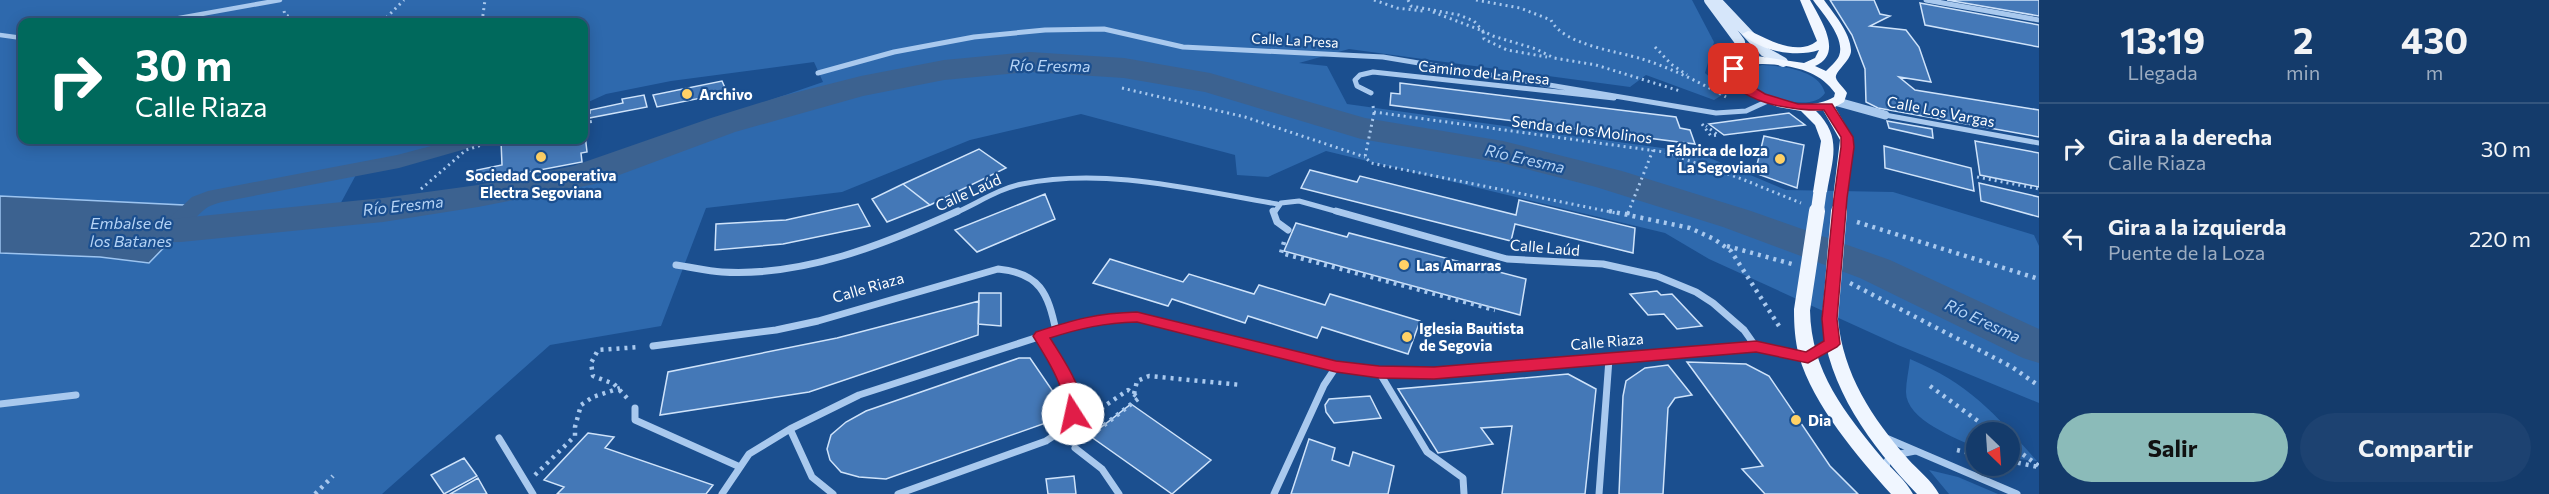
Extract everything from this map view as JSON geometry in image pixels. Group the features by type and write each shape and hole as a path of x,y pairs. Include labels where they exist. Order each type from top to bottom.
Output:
{"main road":[{"path":"1709,0 1740,42 1742,63"},
{"path":"1716,0 1765,52 1783,62"},
{"path":"1804,67 1816,63 1822,57 1825,49 1824,41 1805,0"},
{"path":"1818,0 1838,30 1846,51 1830,74 1830,80"},
{"path":"1748,34 1776,46 1797,50 1816,48 1824,41"},
{"path":"1757,60 1783,62 1804,67 1830,80 1841,93 1833,104 1805,108 1770,100 1751,92 1735,78 1734,69 1742,63 1757,60"},
{"path":"1833,104 1847,140 1830,319 1832,344 1854,397 1879,435 1929,494"},
{"path":"1805,108 1820,121 1828,141 1802,310 1802,328 1808,358 1825,393 1903,494"},
{"path":"1808,358 1832,344"}],"street":[{"path":"179,18 279,0"},
{"path":"1926,0 2039,20"},
{"name":"Calle La Presa","path":"819,73 894,52 974,38 1045,30 1104,29 1183,47 1383,57 1601,92 1636,100 1728,113 1751,110 1770,100"},
{"path":"0,35 18,37"},
{"name":"Camino de La Presa","path":"1371,93 1357,86 1355,80 1360,75 1373,72 1636,100"},
{"name":"Calle Los Vargas","path":"1833,104 2039,144"},
{"name":"Calle Laúd","path":"676,265 722,272 760,271 806,265 871,247 926,226 1020,184 1085,176 1168,185 1277,204 1287,200 1299,201 1520,261 1616,266 1658,276 1683,285 1701,296 1739,324 1756,347"},
{"path":"1277,204 1273,216 1288,230"},
{"name":"Calle Riaza","path":"652,346 776,330 818,321 998,269 1023,273 1033,278 1041,286 1050,305 1056,331"},
{"name":"Calle Riaza","path":"722,494 749,454 790,429 859,395 1088,321 1137,317 1336,367 1379,372 1434,373 1756,347 1808,358"},
{"path":"898,494 1058,435 1073,414 1072,396 1064,373 1041,336"},
{"path":"1599,494 1609,359"},
{"path":"1274,494 1324,385 1336,367"},
{"path":"1379,372 1427,452 1463,478 1464,494"},
{"path":"0,404 76,395"},
{"path":"635,408 635,420 740,467"},
{"path":"790,429 812,477 820,486 833,494"},
{"path":"1879,435 2017,494"},
{"path":"499,438 533,494"},
{"path":"1075,448 1102,469 1119,494"},
{"path":"1889,477 1885,468 1887,461 1895,455 1916,450"}],"path":[{"path":"279,0 285,15 294,18"},
{"path":"386,18 404,0"},
{"path":"483,18 485,0"},
{"path":"1374,0 1387,7 1400,10 1460,15 1474,21 1483,31 1484,39 1507,50 1596,65 1685,93"},
{"path":"1408,0 1411,6 1536,49 1554,58"},
{"path":"1476,0 1520,8 1551,20 1554,26 1593,48 1618,51 1695,80"},
{"path":"1655,47 1671,64 1728,98"},
{"path":"1122,88 1233,112 1272,123 1365,158 1371,163 1690,228 1726,246 1800,266"},
{"name":"Senda de los Molinos","path":"1371,93 1374,112 1535,136 1653,150 1713,169 1806,204"},
{"path":"1365,158 1374,113"},
{"path":"588,122 594,121"},
{"path":"1693,122 1701,123 1718,135 1711,136 1701,123"},
{"path":"421,189 466,150 485,144"},
{"path":"1627,215 1653,150"},
{"path":"1977,177 2039,189"},
{"path":"1849,219 2039,279"},
{"path":"1288,230 1281,253 1495,310"},
{"path":"1726,246 1779,326"},
{"path":"1845,281 1881,297 2012,367 2039,386"},
{"path":"1492,333 1493,321"},
{"path":"635,408 620,388 609,381 593,376 590,367 598,350 641,347"},
{"path":"1134,394 1137,381 1149,376 1241,385"},
{"path":"1930,386 1979,422"},
{"path":"526,483 575,436 574,424 582,412 581,405 593,397 620,388"},
{"path":"1075,448 1138,398 1128,390 1097,411"},
{"path":"1960,451 1966,452"},
{"path":"2020,452 2039,466"},
{"path":"2020,463 2039,466"},
{"path":"315,494 333,476"}],"shaded area":[{"path":"0,0 1692,0 1714,42 1705,73 1727,92 1714,100 1646,75 1630,87 1349,49 1299,63 1327,66 1347,104 1698,153 1786,190 1893,192 2034,235 2039,246 2039,403 1898,345 1709,259 1665,233 1326,151 1268,177 1237,175 1235,155 1081,114 970,140 842,192 706,208 661,326 550,345 382,494 0,494"},
{"path":"1762,65 1789,68 1808,74 1821,85 1825,93 1818,99 1808,102 1782,100 1769,95 1748,82 1742,74 1745,70"},
{"path":"1910,359 1965,390 2001,422 1966,422 1966,443 1934,427 1914,411 1908,402 1906,384"},
{"path":"2020,442 2037,461 2020,459"},
{"path":"1929,470 1958,477 1998,494 1949,494"}],"water":[{"name":"Embalse de los Batanes","path":"0,196 204,206 149,263 100,257 0,253"}],"building":[{"path":"1830,0 1874,0 1880,14 1890,16 1870,26 1906,30 1919,47 1931,82 1899,77 1915,90 2039,110 2039,137 1878,108 1866,102 1865,69 1852,35"},
{"path":"1947,0 2039,0 2039,16"},
{"path":"1920,3 2039,25 2039,47 1925,25"},
{"name":"Archivo","path":"722,81 726,90 721,94 657,107 653,95"},
{"path":"1400,83 1676,117 1680,128 1690,130 1695,144 1390,105 1391,93 1400,94"},
{"path":"644,95 647,107 588,118 590,110 623,103 622,99"},
{"name":"Fábrica de loza La Segoviana","path":"1789,113 1805,125 1724,135 1709,124"},
{"path":"1887,121 1932,129 1933,138 1889,128"},
{"name":"Fábrica de loza La Segoviana","path":"1764,136 1804,145 1797,188 1755,173"},
{"path":"1975,141 2039,153 2039,187 1980,175"},
{"name":"Sociedad Cooperativa Electra Segoviana","path":"501,144 586,144 587,152 581,153 582,162 477,182 477,170 502,165"},
{"path":"1884,146 1971,168 1974,191 1885,168"},
{"path":"979,149 1006,168 930,205 903,184"},
{"path":"1310,170 1357,182 1360,176 1516,215 1519,200 1635,228 1633,253 1515,224 1511,241 1301,188"},
{"path":"1979,183 2039,197 2039,217 1981,201"},
{"path":"903,184 930,205 887,222 872,199"},
{"path":"1045,194 1055,219 977,252 955,230"},
{"path":"858,204 870,226 783,244 715,250 716,224 786,220"},
{"name":"Las Amarras","path":"1296,223 1347,237 1349,233 1526,279 1520,315 1284,251"},
{"path":"1110,259 1183,282 1189,274 1254,294 1259,285 1325,305 1330,294 1420,321 1408,354 1322,327 1317,338 1248,316 1245,323 1172,299 1168,306 1093,283"},
{"path":"1657,291 1661,295 1672,294 1702,326 1677,329 1664,314 1648,315 1630,294"},
{"path":"979,293 1001,293 1001,326 978,324"},
{"path":"979,301 978,335 809,392 660,415 668,372 837,338"},
{"path":"1019,358 1030,358 1054,393 1043,424 886,479 859,477 841,472 830,460 827,449 831,435 846,422 866,411"},
{"path":"1687,362 1746,364 1769,376 1830,466 1858,494 1765,494 1742,469 1763,466"},
{"path":"1668,365 1692,395 1675,398 1668,408 1663,494 1619,494 1623,396 1626,381 1645,368"},
{"path":"1568,374 1596,389 1585,494 1502,494 1512,426 1481,428 1493,444 1438,453 1398,389"},
{"path":"1370,396 1381,418 1334,423 1326,412 1325,405 1329,399"},
{"path":"1131,404 1211,460 1172,494 1090,436"},
{"path":"588,433 614,437 605,448 713,485 706,494 557,494 564,487 544,480"},
{"path":"1309,439 1335,448 1332,460 1349,466 1353,452 1394,466 1388,494 1291,494"},
{"path":"464,458 477,476 444,494 431,475"},
{"path":"1074,476 1076,494 1048,494 1046,479"},
{"path":"478,478 487,494 450,494"}],"waterway":[{"name":"Río Eresma","path":"126,231 181,230 383,210 478,196 582,176 723,125 794,103 861,86 944,70 1030,62 1124,68 1210,83 1361,128 1503,152 1609,179 1737,219 1875,269 2039,347"},
{"path":"172,227 200,202 216,196 399,161 461,144"}],"place":[{"name":"Archivo","path":"687,94"},
{"name":"Sociedad Cooperativa Electra Segoviana","path":"541,157"},
{"name":"Fábrica de loza La Segoviana","path":"1780,159"},
{"name":"Las Amarras","path":"1404,265"},
{"name":"Iglesia Bautista de Segovia","path":"1407,337"},
{"name":"Dia","path":"1796,420"}],"route":[{"path":"1073,414 1072,396 1064,373 1041,336 1088,321 1109,318 1137,317 1336,367 1409,374 1756,347 1808,358 1832,344 1830,319 1840,198 1848,147 1847,137 1828,107 1797,107 1761,97 1738,82 1733,73 1734,69"}]}
